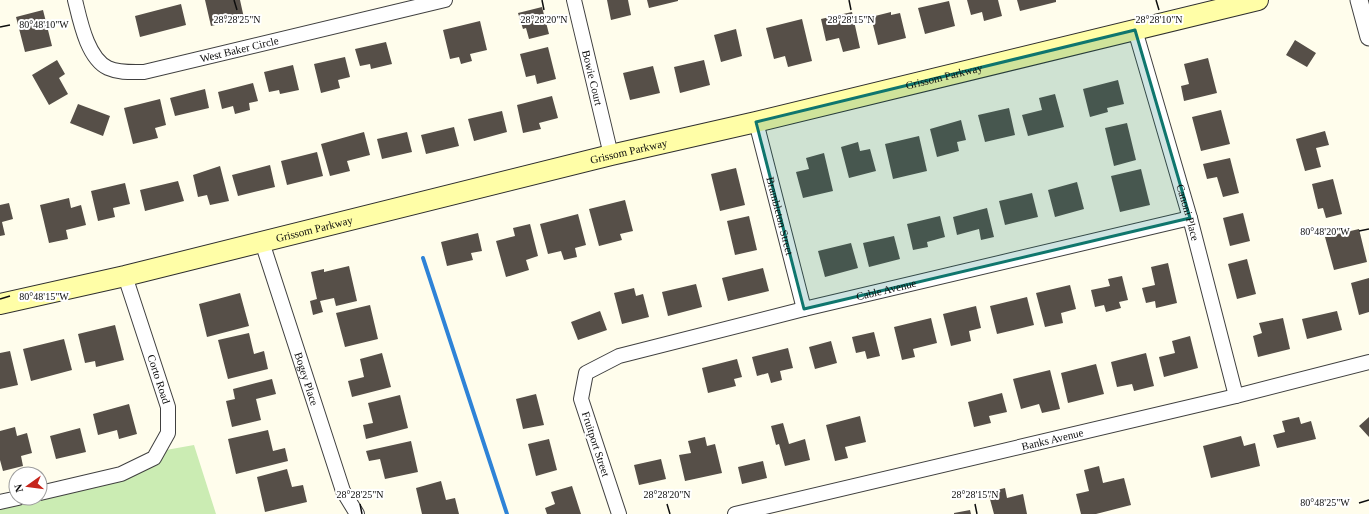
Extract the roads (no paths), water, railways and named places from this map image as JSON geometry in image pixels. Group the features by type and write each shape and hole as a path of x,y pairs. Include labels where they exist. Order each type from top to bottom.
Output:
{"main road":[{"name":"Grissom Parkway","path":"0,304 125,276 611,155 756,122 1258,0"}],"street":[{"name":"West Baker Circle","path":"75,0 83,32 92,52 106,67 125,72 144,72 445,0"},
{"name":"Bowie Court","path":"574,0 611,155"},
{"path":"1359,0 1369,37"},
{"name":"Canoni Place","path":"1136,30 1190,218 1236,396"},
{"name":"Brambleton Street","path":"756,122 804,309"},
{"name":"Cable Avenue","path":"586,373 619,356 804,309 1190,218"},
{"name":"Bogey Place","path":"262,242 343,491 357,514"},
{"name":"Corto Road","path":"48,491 121,474 154,458 168,433 168,407 125,276"},
{"name":"Banks Avenue","path":"735,514 1236,396 1369,362"},
{"name":"Fruitport Street","path":"586,373 581,399 619,514"}],"waterway":[{"path":"423,258 507,514"}]}
